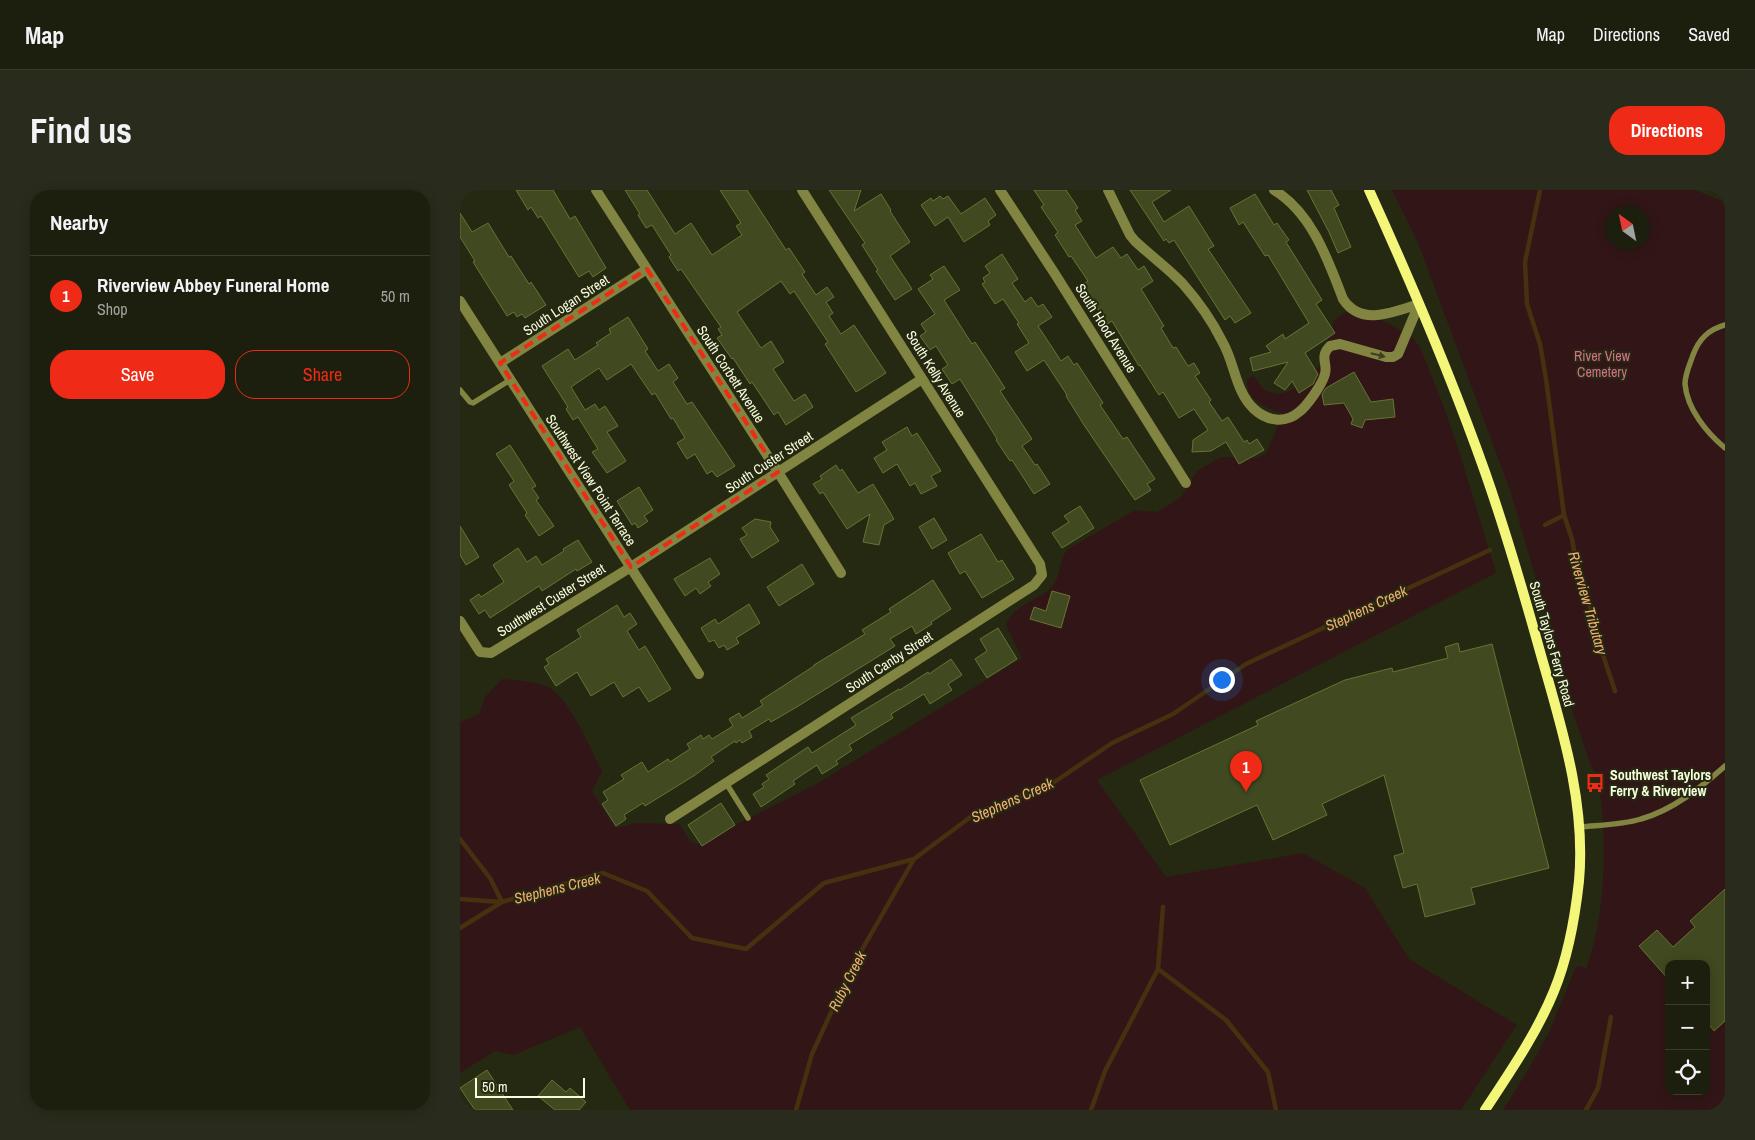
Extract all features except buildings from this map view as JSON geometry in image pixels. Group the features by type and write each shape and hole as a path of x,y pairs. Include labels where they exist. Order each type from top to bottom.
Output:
{"main road":[{"name":"South Taylors Ferry Road","path":"1369,190 1419,304 1482,465 1514,562 1566,743 1573,774 1580,827 1579,882 1570,936 1554,990 1534,1032 1485,1110"}],"street":[{"name":"South Corbett Avenue","path":"596,190 778,472 841,574"},
{"name":"South Kelly Avenue","path":"802,190 1040,564 1042,575"},
{"name":"South Hood Avenue","path":"1000,190 1186,483"},
{"path":"1108,190 1130,235 1184,285 1205,314 1223,342 1243,394 1250,405 1263,416 1275,420 1285,419 1301,411 1325,374 1324,356 1330,346 1340,344 1386,357 1396,356 1401,352 1419,304"},
{"path":"1274,190 1292,203 1307,221 1343,300 1351,310 1377,316 1419,304"},
{"name":"South Logan Street","path":"500,363 646,269"},
{"name":"Southwest View Point Terrace","path":"460,301 699,674"},
{"name":"South Custer Street","path":"631,567 922,379"},
{"name":"Southwest Custer Street","path":"460,621 480,652 491,653 631,567"},
{"name":"South Canby Street","path":"670,819 1034,585 1042,575"}],"lane":[{"path":"1725,325 1717,327 1704,335 1698,343 1686,374 1685,384 1695,412 1709,434 1725,448"},
{"path":"460,390 473,403 510,380"},
{"path":"1580,827 1628,822 1665,811 1705,784 1725,766"},
{"path":"726,783 748,818"}],"highlighted area":[{"path":"647,269 778,472 631,567 500,363"}],"green space":[{"name":"River View Cemetery","path":"1392,190 1695,190 1725,202 1725,1110 1503,1110 1548,1034 1575,969 1578,966 1586,969 1597,930 1604,850 1598,781 1591,766 1563,683 1551,631 1510,490 1418,243"},
{"path":"1346,312 1359,318 1380,319 1411,336 1420,347 1460,454 1496,573 1097,780 1166,877 1303,853 1365,888 1409,959 1517,1025 1461,1110 630,1110 580,1027 514,1055 495,1051 460,1073 460,722 479,714 485,697 502,679 544,685 556,693 564,702 579,725 602,771 592,791 616,828 636,823 679,824 691,842 698,844 818,783 1022,658 1006,625 1009,618 1019,608 1051,588 1057,579 1063,558 1068,549 1135,510 1157,512 1181,497 1197,471 1221,457 1255,458 1266,454 1283,414 1263,406 1253,398 1247,379 1254,376 1264,390 1277,394 1290,391 1319,367 1334,320"}],"waterway":[{"name":"Stephens Creek","path":"1540,190 1525,262 1527,304 1540,344 1564,515 1545,525"},
{"name":"Riverview Tributary","path":"1564,515 1572,539 1576,562 1587,594 1596,634 1615,691"},
{"name":"Stephens Creek","path":"460,928 502,902 603,873 647,891 692,938 746,949 824,883 914,859 976,813 1050,785 1112,743 1173,714 1246,664 1490,550"},
{"path":"460,839 490,878 502,902"},
{"name":"Ruby Creek","path":"796,1110 812,1054 851,969 914,859"},
{"path":"460,899 501,902"},
{"path":"1163,907 1158,969 1226,1020 1268,1072 1276,1110"},
{"path":"1091,1110 1105,1071 1158,969"},
{"name":"Riverview Tributary","path":"1586,1110 1598,1088 1611,1017"}],"place":[{"name":"Southwest Taylors Ferry & Riverview","path":"1595,783"},
{"name":"Riverview Abbey Funeral Home","path":"1246,792"}]}
